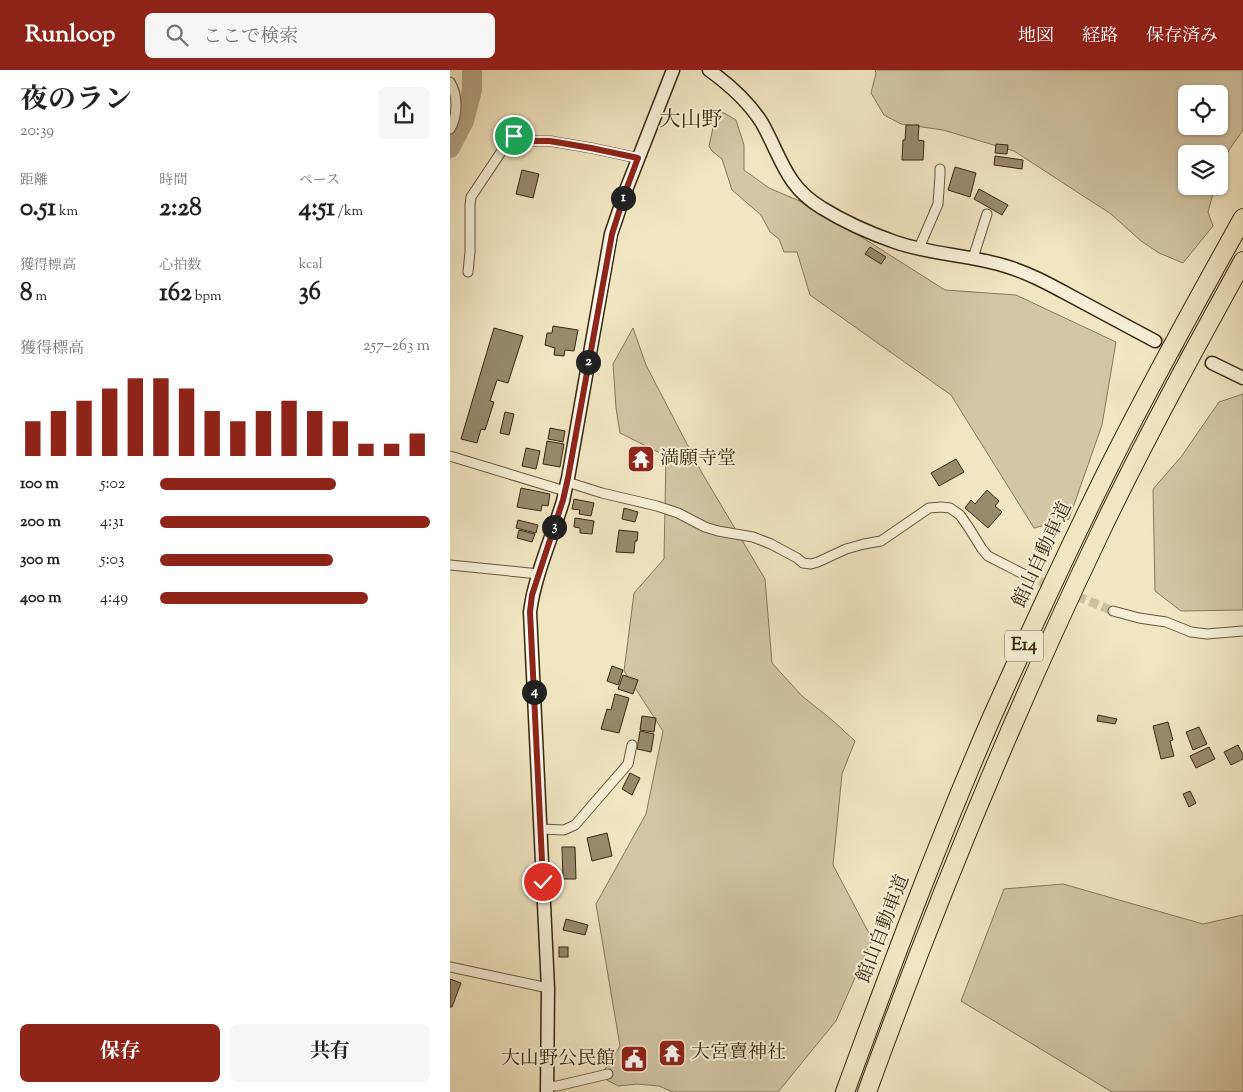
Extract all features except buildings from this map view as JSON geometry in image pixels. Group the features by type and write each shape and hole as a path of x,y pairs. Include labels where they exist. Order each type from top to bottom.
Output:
{"highway":[{"name":"館山自動車道","path":"844,1092 946,827 1036,620 1106,472 1184,323 1243,218"},
{"name":"E14","path":"867,1092 923,943 984,792 1050,639 1101,530 1243,261"}],"street":[{"path":"608,1074 547,1089 548,988 530,612 532,595 538,574 566,487 612,234 626,190 672,70"},
{"path":"709,70 733,88 751,108 761,123 785,171 798,190 822,208 895,242 1002,264 1029,274 1155,341"},
{"path":"450,82 454,88 456,99 455,114 450,129"},
{"path":"468,272 471,197 511,137 534,141 550,141 638,158"},
{"path":"919,248 938,204 940,169"},
{"path":"973,258 987,214"},
{"path":"1212,363 1243,378"},
{"path":"450,456 566,487 657,506 678,513 705,527 753,537 797,558 803,563 811,564 846,549 881,541 929,508 950,508 960,515 988,556 1028,576"},
{"path":"450,564 538,574"},
{"path":"1114,611 1139,618 1166,622 1191,632 1207,634 1243,631"},
{"path":"540,829 564,830 575,825 628,764 632,745"},
{"path":"450,966 548,988"}],"shaded area":[{"path":"875,70 1243,70 1243,130 1228,152 1228,145 1178,145 1178,195 1213,195 1208,212 1213,226 1183,263 1159,253 1141,241 1111,214 1014,151 943,130 901,124 884,115 871,93"},
{"path":"717,109 736,120 744,145 744,170 769,188 809,205 945,290 1016,295 1116,342 1102,425 1069,519 1034,528 951,395 810,295 797,252 784,252 779,239 770,232 761,215 732,190 722,159 709,146"},
{"path":"633,328 646,365 702,473 765,579 772,663 802,696 855,741 842,774 833,865 872,939 836,1021 778,1092 673,1092 659,1086 637,1084 618,1086 607,1080 605,1069 620,1046 596,904 646,814 663,731 624,671 634,593 664,559 666,456 620,433 616,408 613,364"},
{"path":"1243,394 1243,610 1181,611 1155,591 1153,489 1181,457 1219,402"},
{"path":"1063,884 1203,924 1243,915 1243,1092 1112,1092 961,1001 1004,889"}],"waterway":[{"path":"450,148 464,121 472,90 472,70"}],"tunnel":[{"path":"1155,341 1212,363"},
{"path":"1027,576 1113,611"}],"place":[{"name":"満願寺堂","path":"641,459"},
{"name":"大宮賣神社","path":"672,1053"},
{"name":"大山野公民館","path":"634,1059"}],"district":[{"name":"大山野","path":"691,121"}],"route":[{"path":"514,136 534,141 550,141 591,148 638,158 612,234 563,500 532,595 530,612 543,882"}]}
